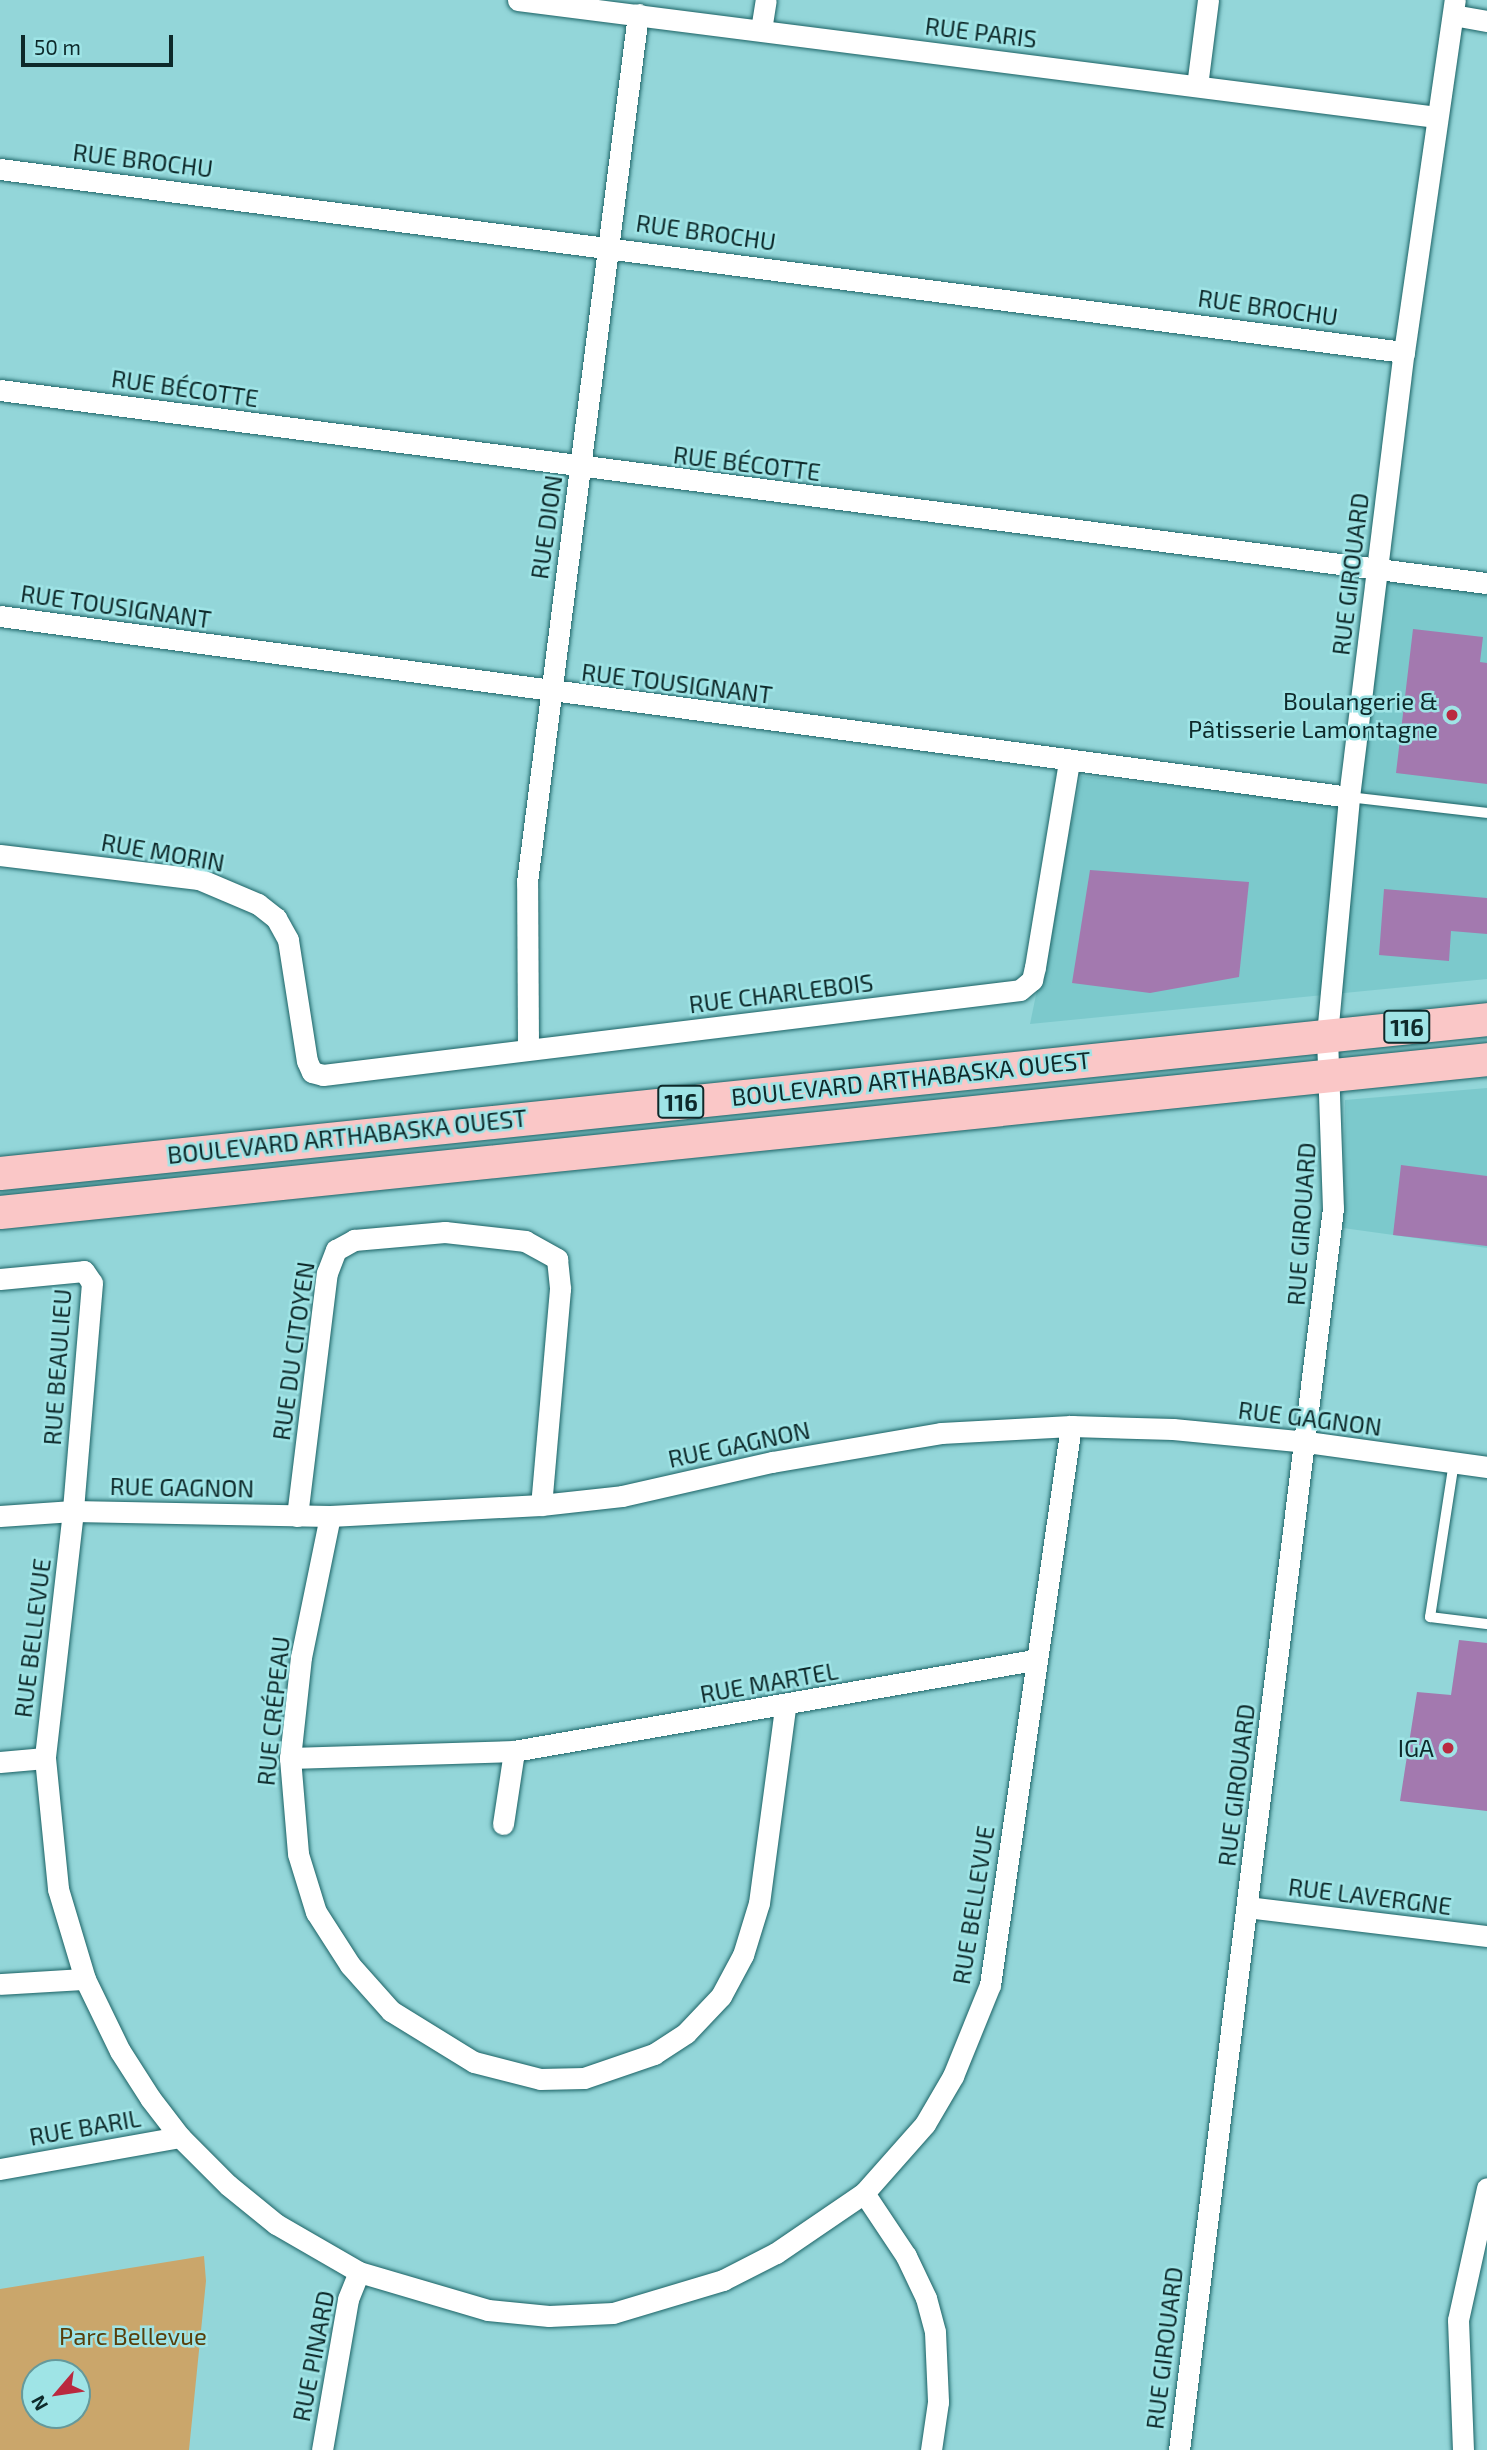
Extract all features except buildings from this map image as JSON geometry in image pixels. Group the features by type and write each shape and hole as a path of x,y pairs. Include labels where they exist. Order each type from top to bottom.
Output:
{"main road":[{"name":"BOULEVARD ARTHABASKA OUEST","path":"0,1173 1487,1019"},
{"name":"BOULEVARD ARTHABASKA OUEST","path":"0,1212 1487,1059"}],"street":[{"name":"RUE PARIS","path":"518,0 1437,117"},
{"path":"761,30 766,0"},
{"path":"1197,86 1208,0"},
{"path":"1454,8 1487,20"},
{"name":"RUE GIROUARD","path":"1178,2450 1307,1442 1333,1209 1334,1141 1327,1074 1327,1035 1349,797 1404,352 1454,8"},
{"name":"RUE DION","path":"528,1049 527,882 549,693 581,468 606,245 638,14"},
{"name":"RUE BROCHU","path":"0,169 606,245 1404,352"},
{"name":"RUE BÉCOTTE","path":"0,390 581,468 1487,583"},
{"name":"RUE TOUSIGNANT","path":"0,616 549,693 1349,797"},
{"name":"RUE CHARLEBOIS","path":"312,1072 323,1076 1020,990 1032,980 1035,967 1069,761"},
{"name":"RUE MORIN","path":"0,855 199,879 258,904 276,918 288,940 312,1072"},
{"name":"RUE DU CITOYEN","path":"297,1516 327,1273 335,1250 354,1240 445,1232 526,1241 557,1259 560,1289 541,1505"},
{"name":"RUE BEAULIEU","path":"0,1279 84,1271 92,1283 74,1511"},
{"name":"RUE GAGNON","path":"0,1516 74,1511 330,1516 541,1505 622,1496 772,1462 941,1433 1071,1426 1173,1429 1307,1442 1487,1467"},
{"name":"RUE BELLEVUE","path":"74,1511 45,1758 56,1879 85,1979 120,2051 180,2137 276,2224 359,2272 488,2310 549,2316 612,2313 723,2280 776,2253 864,2193 925,2124 953,2076 989,1985 1034,1660 1071,1426"},
{"name":"RUE CRÉPEAU","path":"330,1516 301,1657 290,1758 298,1854 316,1912 350,1965 391,2011 474,2062 540,2079 584,2078 654,2054 685,2032 721,1996 743,1955 759,1903 785,1707"},
{"name":"RUE MARTEL","path":"290,1758 514,1751 785,1707 1034,1660"},
{"path":"503,1824 514,1751"},
{"path":"0,1762 45,1758"},
{"name":"RUE LAVERGNE","path":"1247,1907 1487,1936"},
{"path":"0,1984 85,1979"},
{"name":"RUE BARIL","path":"0,2169 180,2137"},
{"path":"1463,2450 1458,2320 1487,2188"},
{"path":"864,2193 906,2256 926,2298 935,2332 937,2402 931,2450"},
{"name":"RUE PINARD","path":"322,2450 348,2299 359,2272"}],"lane":[{"path":"1349,797 1487,813"},
{"path":"1454,1462 1430,1617 1487,1624"}],"shaded area":[{"path":"1385,581 1487,593 1487,979 1030,1024 1081,776 1356,804"},
{"path":"1487,1088 1487,1248 1343,1228 1345,1100"}],"green space":[{"name":"Parc Bellevue","path":"204,2256 206,2281 189,2450 0,2450 0,2289"}],"place":[{"name":"Boulangerie & Pâtisserie Lamontagne","path":"1452,715"},
{"name":"IGA","path":"1448,1748"}]}
